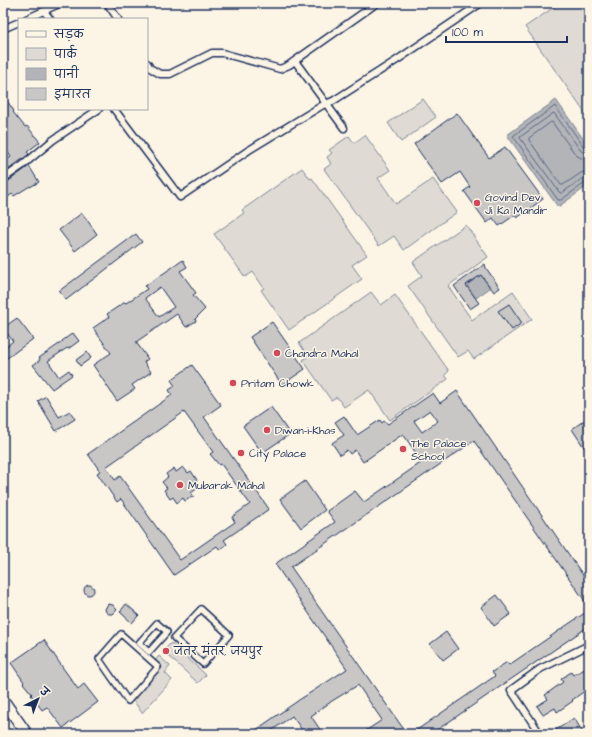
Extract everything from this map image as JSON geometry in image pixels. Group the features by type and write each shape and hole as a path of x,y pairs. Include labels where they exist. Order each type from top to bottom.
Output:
{"main road":[{"path":"3,700 27,734"},
{"path":"3,720 9,732 19,722"}],"street":[{"path":"28,18 60,3"},
{"path":"107,3 117,18"},
{"path":"148,65 150,68 160,74 170,74 212,53 222,53 280,69 295,61 377,3"},
{"path":"115,110 180,197 249,150 333,101 482,3"},
{"path":"44,11 49,18"},
{"path":"3,29 18,22"},
{"path":"295,61 344,128"},
{"path":"3,179 23,165 53,140 98,110"},
{"path":"201,609 229,635 203,664 174,638 201,609"},
{"path":"157,623 167,632 149,652 139,642 157,623"},
{"path":"121,634 158,668 128,701 99,659 121,634"},
{"path":"540,734 512,690 540,669 589,645"}],"green space":[{"path":"560,3 589,3 589,119 525,27"},
{"path":"423,99 436,117 401,142 388,123"},
{"path":"365,135 390,170 378,178 396,204 433,179 457,212 404,250 394,236 379,246 324,169 331,164 327,157 332,153 329,150 349,136 354,143"},
{"path":"302,168 310,179 312,178 367,255 352,265 362,279 289,330 261,290 264,288 253,272 245,277 214,234 244,213 242,210"},
{"path":"466,225 488,257 448,286 472,320 513,291 532,319 474,359 468,351 458,357 408,286 422,276 413,262"},
{"path":"371,292 381,305 395,295 449,371 445,375 448,379 390,420 369,390 344,407 337,397 331,400 303,360 308,356 299,343"},
{"path":"171,643 206,675 198,683 163,651"},
{"path":"159,656 170,666 165,673 172,680 142,713 133,700 159,670 152,664"}],"water":[{"path":"556,100 589,147 589,185 558,207 507,135"},
{"path":"481,275 490,288 476,298 466,285"}],"building":[{"path":"3,95 14,111 13,112 40,142 27,152 29,154 3,174 3,163 11,157 3,145"},
{"path":"457,113 489,158 505,147 543,199 517,218 515,215 499,226 493,218 487,223 464,191 470,187 460,172 442,184 414,144"},
{"path":"29,166 39,182 14,196 12,194 3,201 3,183 6,183"},
{"path":"82,213 97,234 75,251 59,230"},
{"path":"136,234 142,242 66,300 59,291"},
{"path":"183,260 187,267 180,271 196,293 193,295 205,309 195,319 196,321 186,327 177,314 136,342 148,359 144,362 151,372 132,385 135,389 117,401 93,365 111,353 93,328 109,317 107,314 147,289 145,286","holes":["160,287 174,307 159,317 145,298"]},
{"path":"485,264 486,268 500,288 494,292 481,275 466,285 479,303 470,309 454,286"},
{"path":"509,304 522,323 512,330 498,311"},
{"path":"17,318 33,339 3,361 3,349 13,341 3,328"},
{"name":"Chandra Mahal","path":"272,322 305,369 282,385 250,337"},
{"path":"73,333 79,341 48,361 59,377 69,370 72,375 52,389 33,365 40,360 39,358"},
{"path":"87,352 91,358 80,366 76,360"},
{"path":"192,365 221,405 204,417 269,509 224,540 227,544 220,550 217,546 174,575 121,499 117,502 97,473 100,471 88,454 172,395 169,390 175,386 171,380","holes":["184,412 213,452 210,454 219,465 221,464 250,504 232,517 235,522 180,560 120,476 115,480 106,467"]},
{"path":"457,391 589,584 589,607 474,441 291,567 407,734 361,734 382,720 358,685 311,716 323,734 305,734 292,716 267,734 250,734 347,669 275,564 335,522 327,511 355,491 364,502 422,462 403,434 363,462 355,450 350,454 347,450 340,455 332,443 344,435 335,422 344,416 357,435 380,420 382,423 384,421 388,424 433,393 440,403","holes":["430,410 438,421 422,432 414,421"]},
{"path":"46,396 59,417 70,411 75,419 56,431 38,401"},
{"name":"Diwan-i-Khas","path":"271,407 290,434 262,453 243,426"},
{"path":"589,417 589,455 572,429"},
{"name":"Mubarak Mahal","path":"183,467 188,473 191,471 197,480 194,482 198,488 191,493 194,496 185,501 183,498 177,503 173,497 170,499 164,490 167,488 162,482 168,477 166,474 174,468 176,472"},
{"path":"305,481 325,510 301,528 280,499"},
{"path":"87,585 91,585 93,586 93,594 87,595 84,592 84,588"},
{"path":"497,595 511,614 494,626 481,607"},
{"path":"108,604 113,605 117,610 113,614 106,612 105,609"},
{"path":"126,604 139,615 132,623 120,612"},
{"path":"589,610 589,626 431,734 411,734 495,676 492,672 507,662 509,665"},
{"path":"446,632 458,649 443,660 430,644"},
{"path":"44,640 78,689 84,684 98,702 63,728 47,707 42,710 11,663"},
{"path":"589,667 589,688 557,712 555,708 543,715 537,706 548,699 545,695 563,682 561,679 571,672 573,675"},
{"path":"574,718 584,734 550,734"}],"place":[{"name":"Govind Dev Ji Ka Mandir","path":"477,203"},
{"name":"Chandra Mahal","path":"277,353"},
{"name":"Pritam Chowk","path":"233,383"},
{"name":"Diwan-i-Khas","path":"267,430"},
{"name":"The Palace School","path":"403,449"},
{"name":"City Palace","path":"241,453"},
{"name":"Mubarak Mahal","path":"180,485"},
{"name":"जंतर मंतर, जयपुर","path":"166,651"}]}
